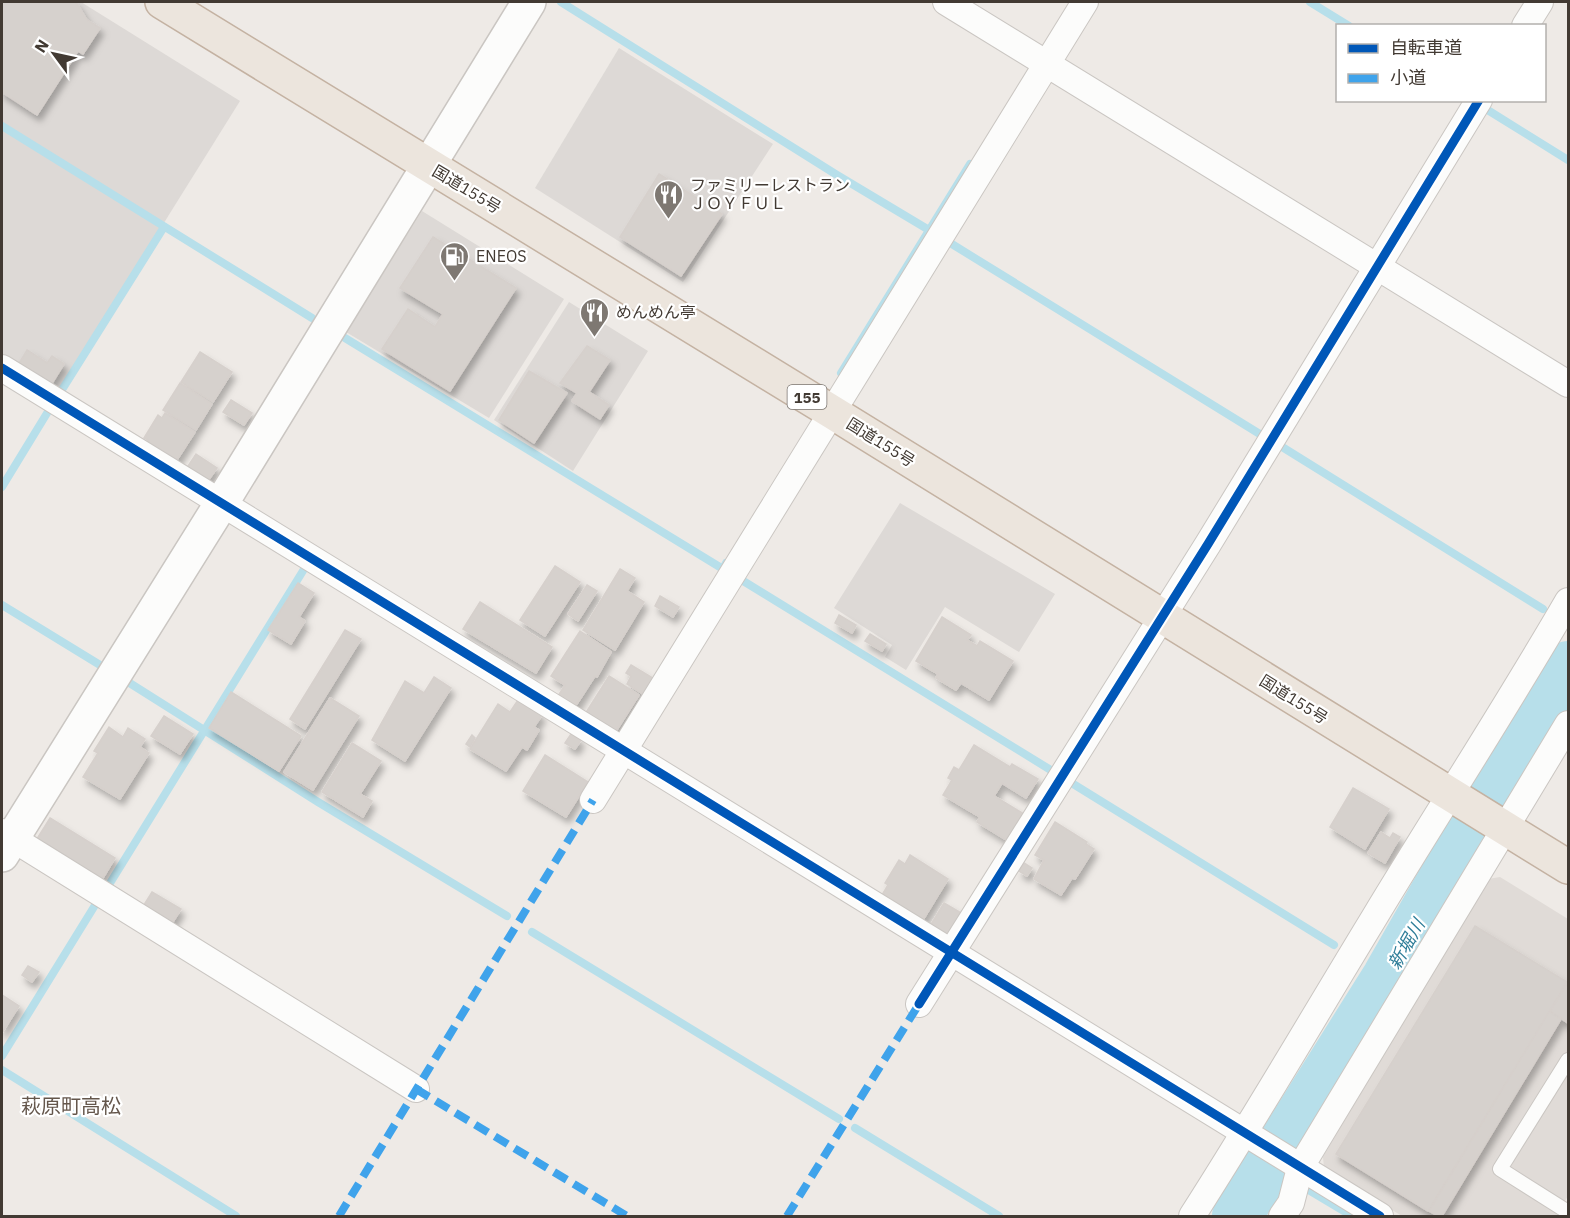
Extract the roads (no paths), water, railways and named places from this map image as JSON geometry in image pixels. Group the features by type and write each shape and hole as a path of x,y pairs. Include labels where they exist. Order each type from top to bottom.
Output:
{"highway":[{"name":"国道155号","path":"162,2 1569,867"}],"street":[{"path":"416,1089 5,841 221,504 529,2"},
{"path":"946,2 1569,384"},
{"path":"593,800 1085,2"},
{"path":"1526,24 1540,2"},
{"path":"919,1004 1378,267 1478,102"},
{"path":"2,368 1380,1216"},
{"path":"1192,1216 1252,1138 1374,918 1569,601"},
{"path":"1282,1216 1291,1203 1297,1166 1569,724"}],"lane":[{"path":"1569,1060 1500,1170 1569,1212"}],"waterway":[{"path":"561,2 929,230"},
{"path":"1310,2 1346,24"},
{"path":"1486,109 1568,160"},
{"path":"2,126 312,318"},
{"path":"841,373 970,164"},
{"path":"60,393 164,227"},
{"path":"947,241 1263,436"},
{"path":"345,338 723,569 726,563"},
{"path":"2,487 52,405"},
{"path":"1279,445 1543,609"},
{"path":"107,888 306,566"},
{"path":"740,579 1054,772"},
{"path":"2,605 100,665"},
{"name":"新堀川","path":"1237,1216 1387,977 1508,765 1568,666"},
{"path":"128,682 318,802 507,916"},
{"path":"1070,782 1334,945"},
{"path":"2,1056 97,902"},
{"path":"532,932 839,1119"},
{"path":"1376,971 1387,977"},
{"path":"2,1070 236,1216"},
{"path":"855,1128 999,1216"},
{"path":"1270,1165 1279,1171"},
{"path":"1307,1189 1352,1216"}],"place":[{"name":"ファミリーレストラン ＪＯＹＦＵＬ","path":"669,220"},
{"name":"ENEOS","path":"455,282"},
{"name":"めんめん亭","path":"595,338"}],"district":[{"name":"萩原町高松","path":"71,1105"}]}
